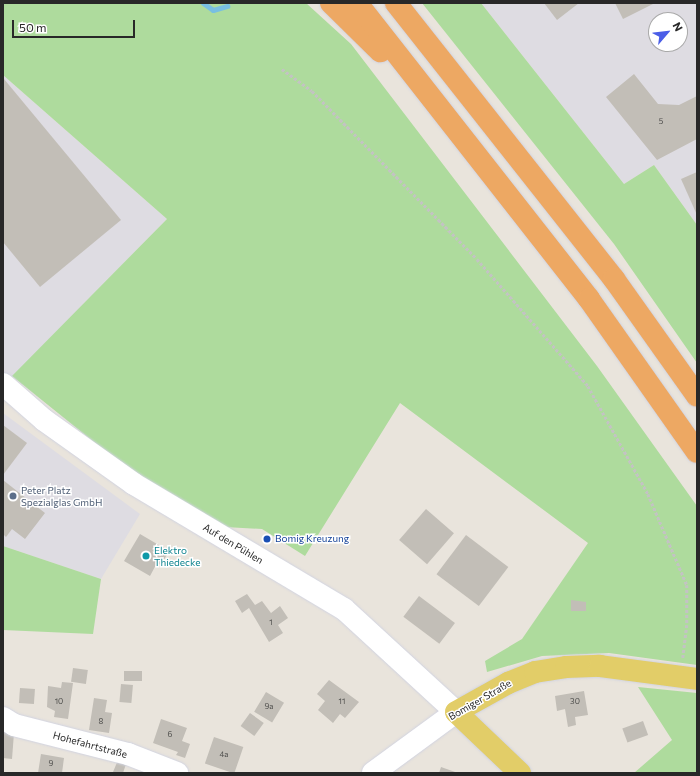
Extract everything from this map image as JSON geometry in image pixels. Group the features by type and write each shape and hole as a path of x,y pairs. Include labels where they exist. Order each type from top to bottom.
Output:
{"highway":[{"path":"331,3 450,121"},
{"path":"357,3 589,299 697,452"},
{"path":"396,3 614,279 697,396"}],"main road":[{"name":"Bomiger Straße","path":"456,712 508,682 535,672 566,667 600,666 689,678"},
{"path":"456,712 520,773"}],"street":[{"name":"Auf den Pühlen","path":"3,384 44,420 134,484 344,609 456,712"},
{"name":"Bomiger Straße","path":"373,773 456,712"},
{"name":"Hohefahrtstraße","path":"3,718 14,725 128,754 177,773"}],"path":[{"path":"282,69 312,91 477,259 588,386 648,494 687,585 689,678"}],"shaded area":[{"path":"481,3 697,3 697,225 654,165 624,184"},
{"path":"3,75 167,219 3,386"},
{"path":"3,413 140,514 101,579 3,546"}],"green space":[{"path":"3,3 306,3 351,44 597,366 697,506 697,665 609,653 542,656 487,672 485,661 522,639 588,543 400,403 305,556 262,529 225,527 130,471 12,376 167,219 3,75"},
{"path":"422,3 481,3 624,184 654,165 697,225 697,363 614,244"},
{"path":"3,546 101,579 93,634 3,630"},
{"path":"638,687 697,693 697,773 634,773 672,740"}],"building":[{"path":"544,3 579,3 557,20"},
{"path":"615,3 655,3 623,19"},
{"path":"634,74 658,104 679,105 697,96 697,139 657,160 606,97"},
{"path":"4,79 121,220 40,287 3,242"},
{"path":"697,172 697,215 681,179"},
{"name":"Peter Platz Spezialglas GmbH","path":"3,425 27,443 3,475"},
{"name":"Peter Platz Spezialglas GmbH","path":"3,480 45,513 25,539 12,529 6,537 3,534"},
{"path":"426,509 454,533 427,564 399,540"},
{"name":"Elektro Thiedecke","path":"140,534 169,551 161,565 157,563 150,576 124,561"},
{"path":"466,535 508,567 479,606 437,574"},
{"path":"247,594 255,605 262,601 271,613 280,606 288,618 278,625 283,633 269,642 249,608 242,613 235,601"},
{"path":"419,596 455,623 439,644 403,617"},
{"path":"571,600 586,602 586,611 571,611"},
{"path":"73,668 88,670 86,684 71,682"},
{"path":"124,671 142,671 142,681 124,681"},
{"path":"329,680 359,702 345,718 340,714 333,723 318,710 325,701 317,694"},
{"path":"62,682 73,683 68,719 54,717 55,711 47,707 48,686 61,688"},
{"path":"121,684 133,685 131,703 119,702"},
{"path":"20,688 35,689 34,704 19,703"},
{"path":"584,691 588,715 575,717 576,725 568,727 565,709 557,711 555,696"},
{"path":"266,692 284,703 272,723 254,712"},
{"path":"94,698 107,700 105,712 112,713 109,733 89,730"},
{"path":"250,713 264,723 254,736 241,726"},
{"path":"161,719 187,728 182,741 190,744 185,758 176,755 178,752 153,743"},
{"path":"643,721 648,735 627,743 622,729"},
{"path":"3,732 14,733 12,759 3,758"},
{"path":"214,737 243,747 234,773 205,763"},
{"path":"41,754 64,758 62,773 38,773"},
{"path":"118,760 126,764 123,773 113,772"},
{"path":"441,767 458,773 439,773"}],"waterway":[{"path":"203,3 213,10 227,6"}],"place":[{"name":"Peter Platz Spezialglas GmbH","path":"13,496"},
{"name":"Bomig Kreuzung","path":"267,539"},
{"name":"Elektro Thiedecke","path":"146,556"}]}
